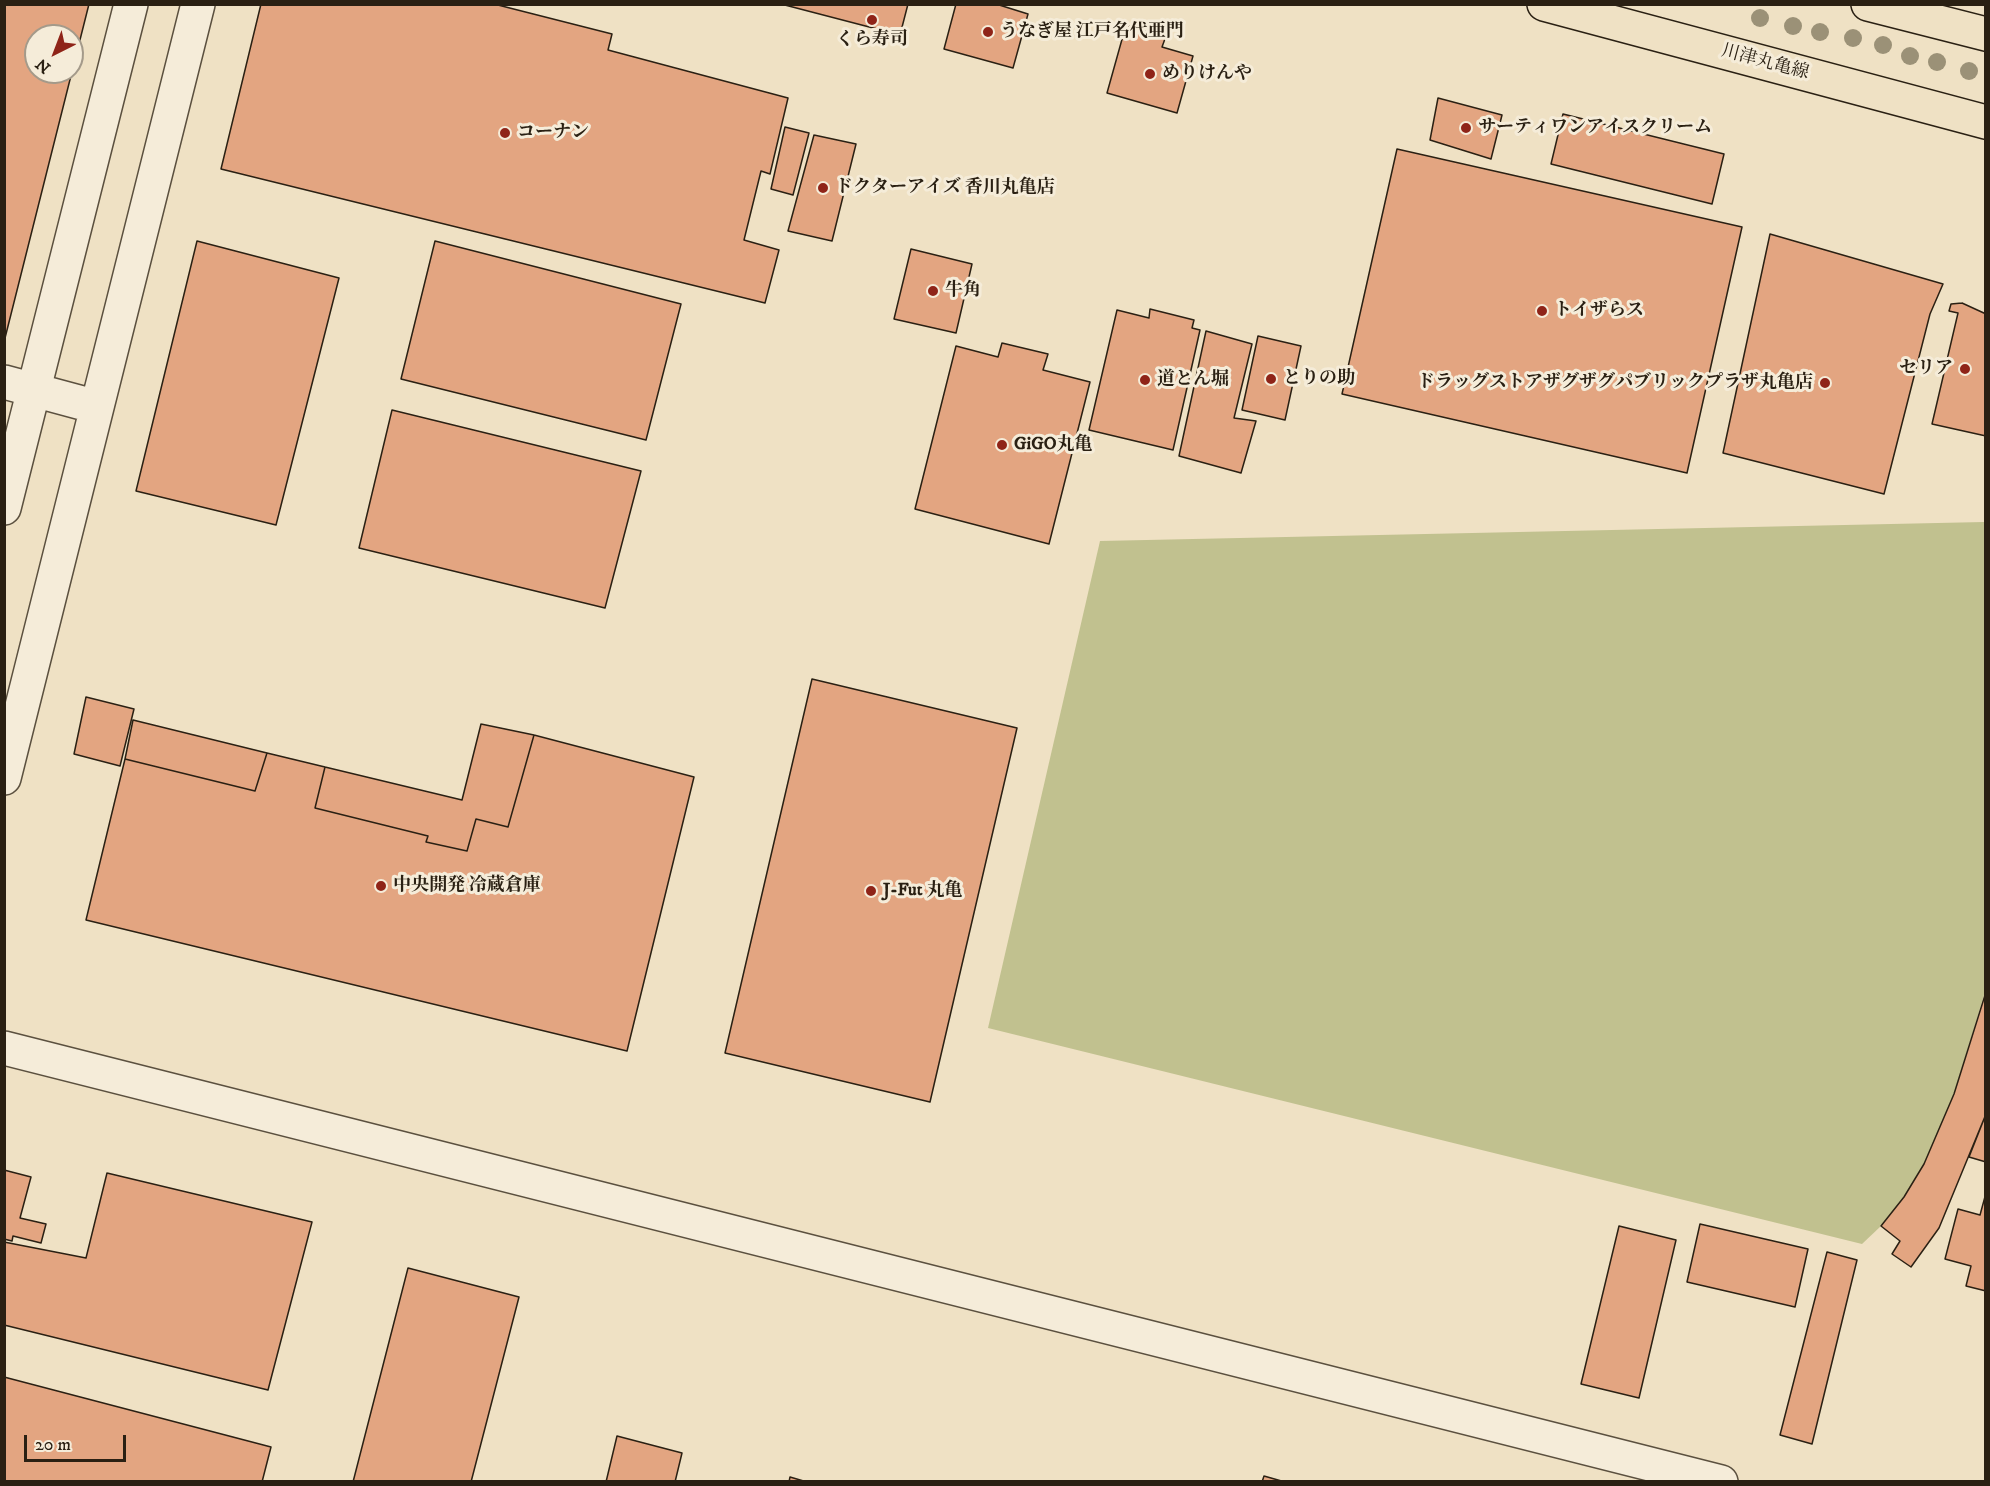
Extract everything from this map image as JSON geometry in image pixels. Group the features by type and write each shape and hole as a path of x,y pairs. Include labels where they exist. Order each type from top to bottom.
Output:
{"main road":[{"name":"川津丸亀線","path":"1544,4 1986,122"},
{"path":"1868,4 1986,34"}],"street":[{"path":"4,508 19,386 131,4"},
{"path":"4,778 198,4"},
{"path":"19,386 97,407"},
{"path":"4,1048 1721,1482"}],"green space":[{"path":"1984,522 1985,992 1954,1094 1924,1164 1904,1197 1881,1226 1862,1244 988,1028 1100,541"}],"building":[{"path":"4,4 89,4 84,24 24,24 24,84 69,84 4,342"},
{"name":"コーナン","path":"261,4 494,4 612,34 608,50 788,98 770,174 761,171 744,240 779,250 765,303 221,169"},
{"name":"くら寿司","path":"781,4 908,4 900,35"},
{"path":"956,4 996,4 1028,14 1013,68 944,49"},
{"path":"1126,25 1166,36 1162,47 1193,56 1177,113 1107,93"},
{"name":"サーティワンアイスクリーム","path":"1438,98 1502,115 1491,159 1430,140"},
{"path":"1563,114 1724,154 1712,204 1551,164"},
{"path":"785,127 809,133 793,195 771,189"},
{"name":"ドクターアイズ 香川丸亀店","path":"814,135 856,144 832,241 788,231"},
{"name":"トイザらス","path":"1397,149 1742,227 1687,473 1342,394"},
{"name":"ドラッグストアザグザグパブリックプラザ丸亀店","path":"1770,234 1943,284 1930,314 1884,494 1723,453"},
{"path":"197,241 339,278 276,525 136,491"},
{"path":"435,241 681,304 646,440 401,379"},
{"name":"牛角","path":"911,249 972,264 956,333 894,319"},
{"name":"セリア","path":"1962,303 1986,314 1986,436 1932,424 1958,313 1949,311 1951,304"},
{"name":"道とん堀","path":"1150,309 1194,320 1192,328 1200,330 1173,450 1089,430 1117,310 1149,318"},
{"path":"1206,331 1252,344 1234,418 1256,421 1241,473 1179,456"},
{"path":"1258,336 1301,346 1285,420 1242,410"},
{"name":"GiGO丸亀","path":"1002,343 1048,354 1043,370 1090,382 1049,544 915,509 956,346 998,357"},
{"path":"392,410 641,471 605,608 359,548"},
{"name":"J-Fut 丸亀","path":"812,679 1017,728 930,1102 725,1053"},
{"path":"86,697 134,709 120,766 74,754"},
{"path":"133,720 267,753 255,791 125,759"},
{"path":"481,724 534,735 508,827 476,819 467,851 426,842 428,836 315,808 325,767 462,800"},
{"name":"中央開発 冷蔵倉庫","path":"534,735 694,777 627,1051 86,920 125,759 255,791 267,753 325,767 315,808 428,836 426,842 467,851 476,819 508,827"},
{"path":"1986,992 1986,1114 1939,1228 1911,1267 1892,1254 1900,1241 1881,1226 1904,1197 1924,1164 1954,1094"},
{"path":"1986,1114 1986,1162 1969,1157"},
{"path":"4,1170 31,1177 20,1218 46,1224 41,1243 13,1236 12,1241 4,1239"},
{"path":"107,1173 312,1222 268,1390 4,1325 4,1242 86,1258"},
{"path":"1986,1193 1986,1291 1966,1286 1971,1266 1945,1259 1958,1209 1980,1215"},
{"path":"1700,1224 1808,1249 1795,1307 1687,1282"},
{"path":"1619,1226 1676,1240 1639,1398 1581,1384"},
{"path":"1827,1252 1857,1260 1812,1444 1780,1435"},
{"path":"408,1268 519,1297 471,1482 353,1482"},
{"path":"4,1377 271,1447 262,1482 4,1482"},
{"path":"617,1436 682,1453 675,1482 606,1482"},
{"path":"1264,1476 1285,1482 1262,1482"},
{"path":"790,1477 807,1482 789,1482"}],"place":[{"name":"くら寿司","path":"872,20"},
{"name":"うなぎ屋 江戸名代亜門","path":"988,32"},
{"name":"めりけんや","path":"1150,74"},
{"name":"サーティワンアイスクリーム","path":"1466,128"},
{"name":"コーナン","path":"505,133"},
{"name":"ドクターアイズ 香川丸亀店","path":"823,188"},
{"name":"牛角","path":"933,291"},
{"name":"トイザらス","path":"1542,311"},
{"name":"セリア","path":"1965,369"},
{"name":"とりの助","path":"1271,379"},
{"name":"道とん堀","path":"1145,380"},
{"name":"ドラッグストアザグザグパブリックプラザ丸亀店","path":"1825,383"},
{"name":"GiGO丸亀","path":"1002,445"},
{"name":"中央開発 冷蔵倉庫","path":"381,886"},
{"name":"J-Fut 丸亀","path":"871,891"}]}
